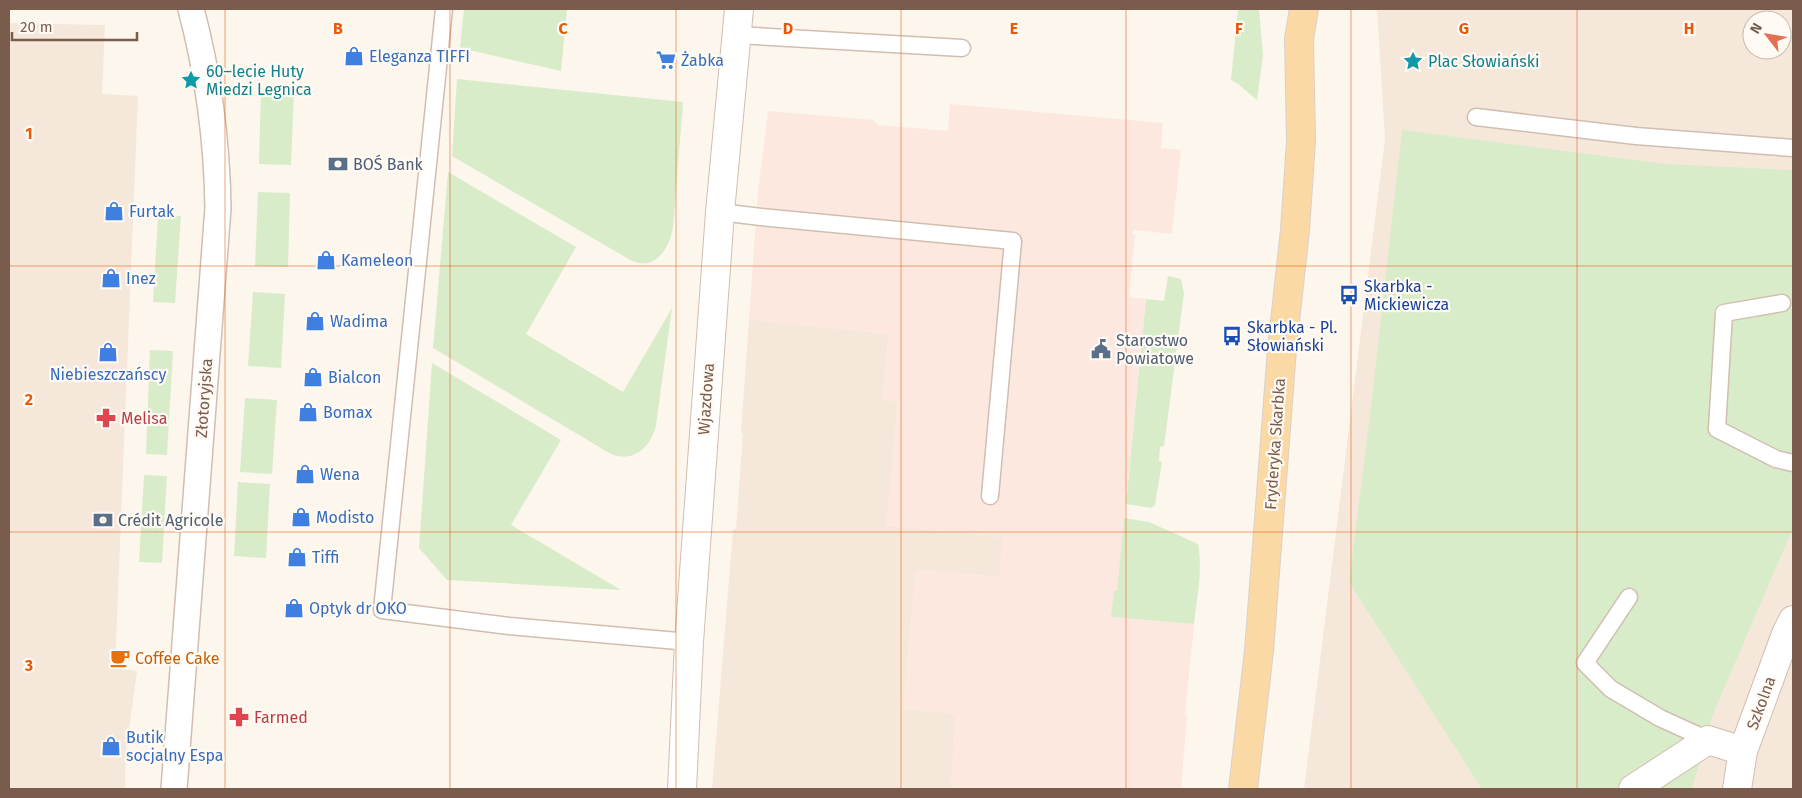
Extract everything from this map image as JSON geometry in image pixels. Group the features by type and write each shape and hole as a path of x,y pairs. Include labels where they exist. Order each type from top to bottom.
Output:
{"main road":[{"name":"Fryderyka Skarbka","path":"1243,789 1259,651 1282,349 1295,230 1301,141 1299,39 1293,9"},
{"name":"Fryderyka Skarbka","path":"1299,39 1304,9"}],"street":[{"name":"Złotoryjska","path":"174,789 218,208 216,156 208,93 191,9"},
{"name":"Wjazdowa","path":"682,789 689,642 720,212 738,22"},
{"name":"Szkolna","path":"1737,789 1743,751 1786,634 1793,620"},
{"path":"1633,789 1708,740 1743,751"}],"lane":[{"path":"444,9 382,610 509,626 689,642"},
{"path":"738,22 962,48"},
{"path":"1476,118 1636,136 1793,148"},
{"path":"720,212 1013,240 990,496"},
{"path":"1782,303 1724,313 1717,430 1776,459 1793,463"},
{"path":"1629,597 1585,663 1611,689 1660,718 1708,740"}],"shaded area":[{"path":"1377,9 1793,9 1793,789 1304,789 1385,139"},
{"path":"9,23 105,25 102,94 138,96 115,668 137,671 126,751 125,789 9,789"},
{"path":"950,104 1163,123 1161,148 1181,150 1172,234 1134,230 1132,234 1135,235 1129,297 1146,299 1117,592 1114,592 1112,617 1194,624 1185,715 1187,716 1181,789 951,789 956,714 903,708 916,570 1000,577 1003,537 887,525 898,402 882,399 889,334 749,319 758,191 768,111 873,120 878,125 948,131"},
{"path":"749,319 889,334 882,399 898,401 887,525 1003,537 1000,577 916,570 903,708 956,714 951,789 712,789 733,530 736,529"}],"green space":[{"path":"464,9 567,9 561,71 460,48"},
{"path":"1238,9 1259,9 1263,55 1257,100 1231,80"},
{"path":"457,79 683,102 673,228 665,250 660,256 648,263 632,261 452,156"},
{"path":"261,90 294,91 291,165 259,164"},
{"path":"1402,130 1666,164 1793,170 1793,528 1713,714 1692,789 1482,789 1349,582 1372,399"},
{"path":"448,172 576,247 526,334 623,392 672,308 656,425 650,440 640,451 634,455 627,456 611,454 433,348"},
{"path":"258,192 290,193 288,267 255,266"},
{"path":"158,215 181,216 175,303 153,302"},
{"path":"1168,276 1181,279 1184,293 1164,446 1160,447 1159,461 1162,462 1155,505 1151,508 1126,504 1146,299 1164,301"},
{"path":"253,292 285,294 281,368 248,366"},
{"path":"150,350 173,351 167,455 146,454"},
{"path":"432,363 561,440 511,525 621,590 447,580 419,548"},
{"path":"245,398 277,400 272,474 240,472"},
{"path":"144,475 167,476 162,563 139,562"},
{"path":"238,482 270,484 266,558 234,556"},
{"path":"1124,518 1149,522 1198,544 1200,574 1194,624 1111,617 1114,591 1117,591"}],"place":[{"name":"Eleganza TIFFI","path":"354,56"},
{"name":"Żabka","path":"666,60"},
{"name":"Plac Słowiański","path":"1413,61"},
{"name":"60–lecie Huty Miedzi Legnica","path":"191,80"},
{"name":"BOŚ Bank","path":"338,164"},
{"name":"Furtak","path":"114,211"},
{"name":"Kameleon","path":"326,260"},
{"name":"Inez","path":"111,278"},
{"name":"Skarbka - Mickiewicza","path":"1349,295"},
{"name":"Wadima","path":"315,321"},
{"name":"Skarbka - Pl. Słowiański","path":"1232,336"},
{"name":"Starostwo Powiatowe","path":"1101,349"},
{"name":"Niebieszczańscy","path":"108,352"},
{"name":"Bialcon","path":"313,377"},
{"name":"Bomax","path":"308,412"},
{"name":"Melisa","path":"106,418"},
{"name":"Wena","path":"305,474"},
{"name":"Modisto","path":"301,517"},
{"name":"Crédit Agricole","path":"103,520"},
{"name":"Tiffi","path":"297,557"},
{"name":"Optyk dr OKO","path":"294,608"},
{"name":"Coffee Cake","path":"120,658"},
{"name":"Farmed","path":"239,717"},
{"name":"Butik socjalny Espa","path":"111,746"}]}
